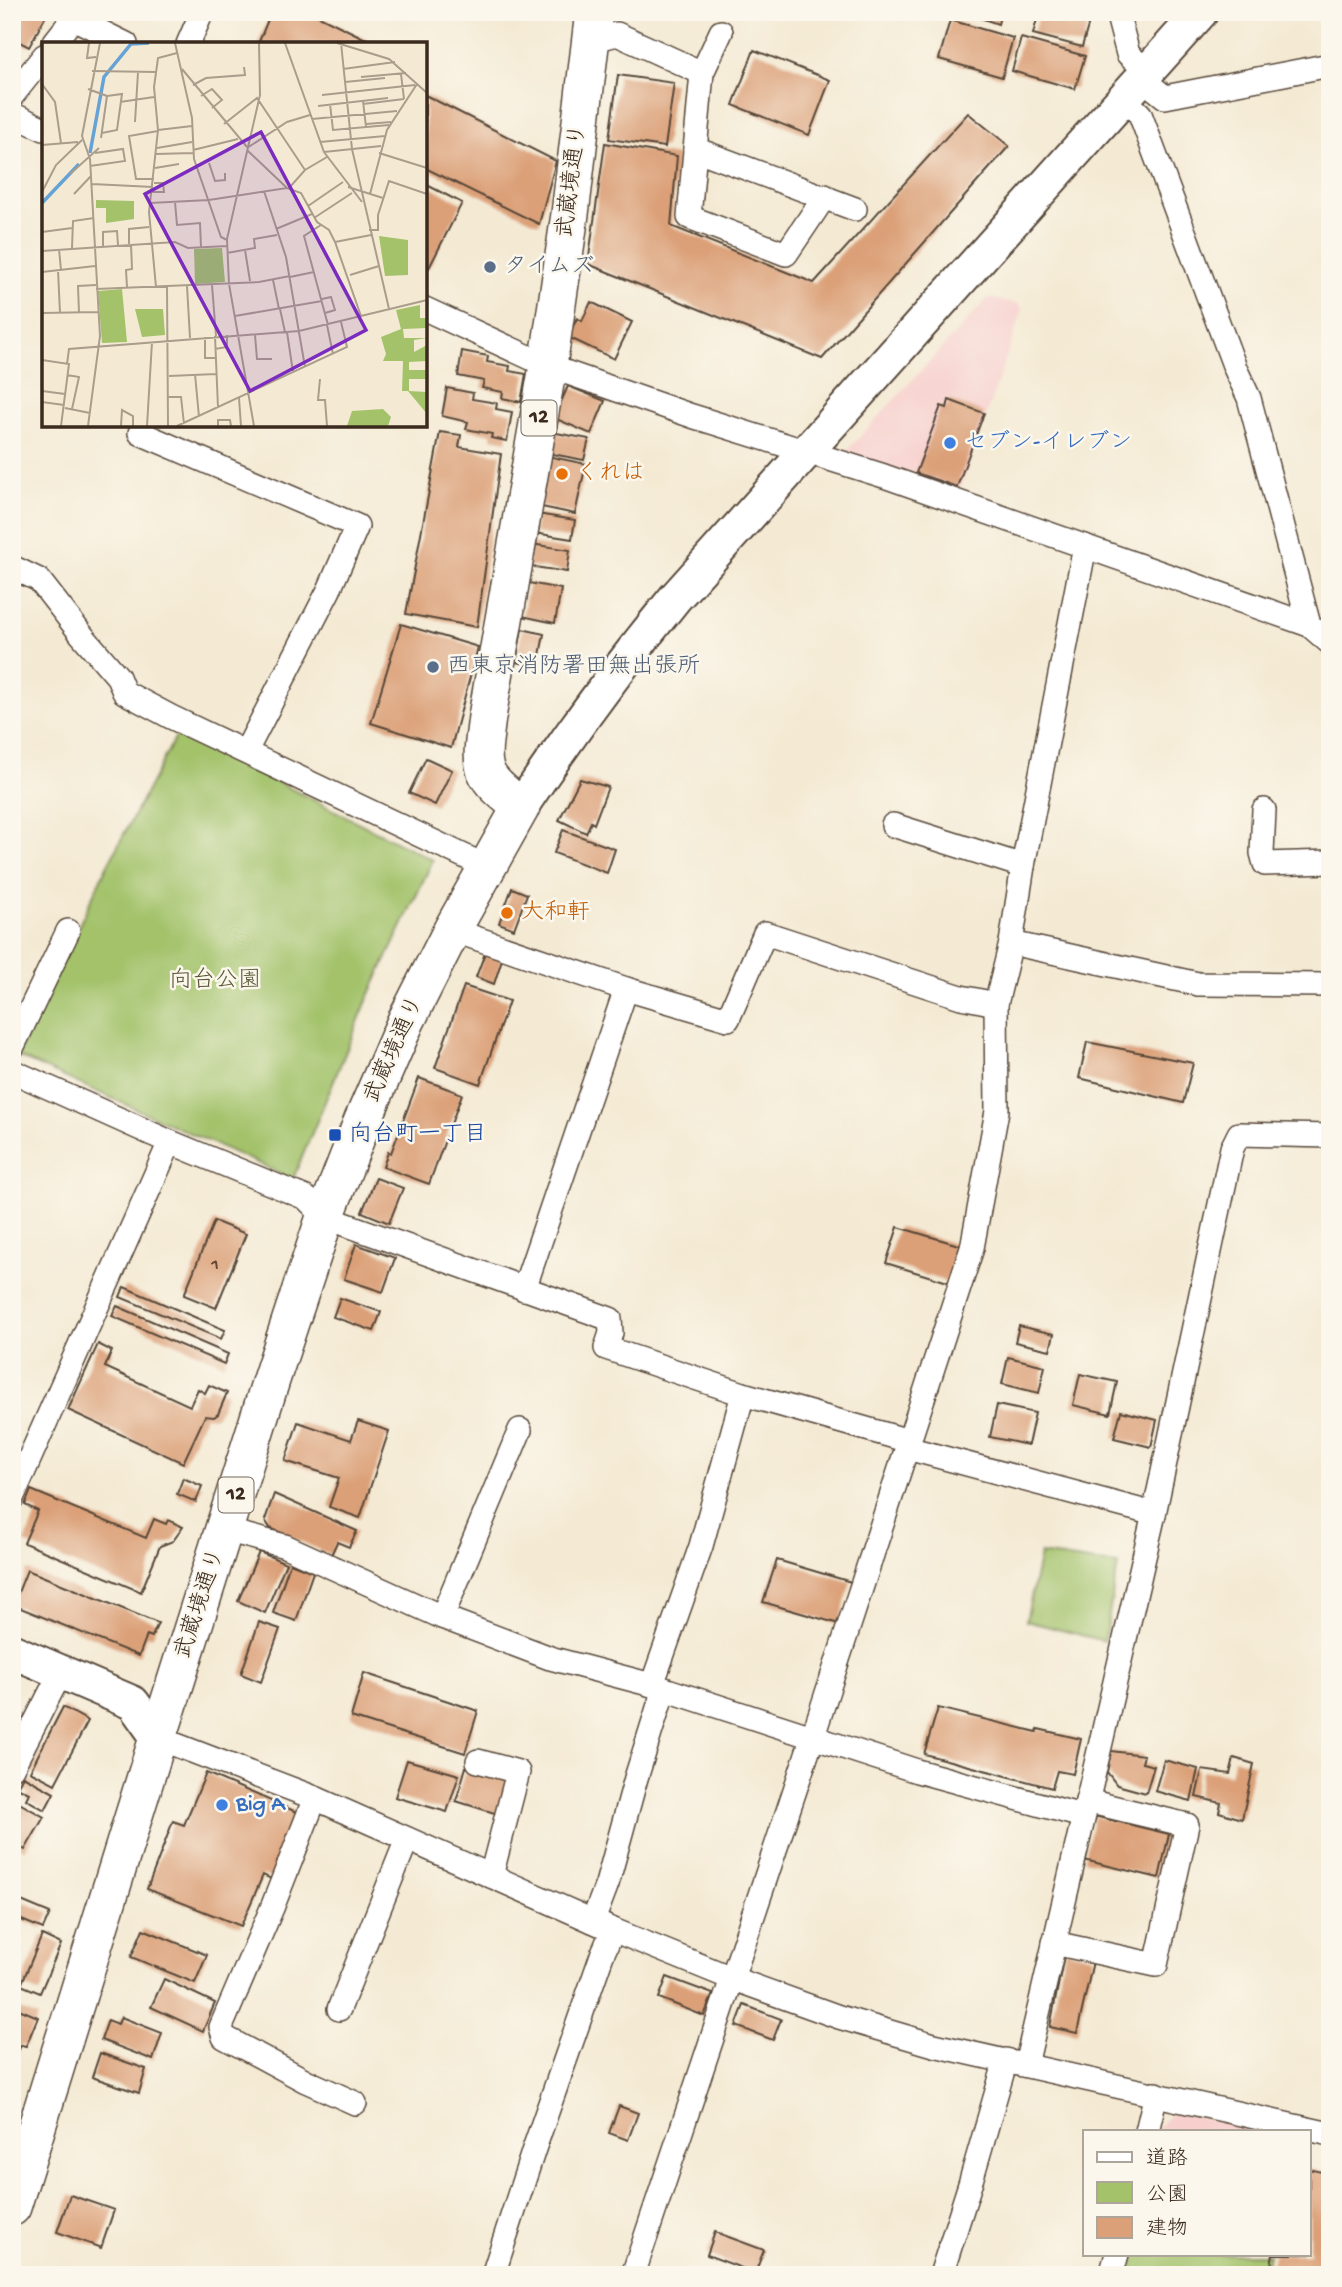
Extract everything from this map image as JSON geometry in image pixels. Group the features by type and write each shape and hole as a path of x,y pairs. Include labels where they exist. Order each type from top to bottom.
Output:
{"main road":[{"name":"武蔵境通り","path":"12,2207 158,1738 325,1217 383,1071 406,1021 486,867 522,807 496,788 487,777 482,757 548,366 570,214 592,27"}],"street":[{"path":"189,42 202,12"},
{"path":"1117,12 1138,90 1235,368 1249,398 1309,625"},
{"path":"522,807 556,754 632,650 675,598 805,451 1138,90 1201,12"},
{"path":"55,42 76,15 123,42"},
{"path":"592,27 617,34 702,73"},
{"path":"721,32 702,73 689,217 786,254 825,196"},
{"path":"12,96 42,58"},
{"path":"1138,90 1165,97 1330,65"},
{"path":"12,114 42,128"},
{"path":"695,149 855,209"},
{"path":"427,310 548,366 692,416 884,476 1309,625 1330,643"},
{"path":"142,427 139,433 356,526 329,590 246,751"},
{"path":"633,2275 972,1248 997,1111 996,1004 1011,943 1023,866 1085,546"},
{"path":"12,567 40,580 80,634 118,677 124,692 486,867"},
{"path":"1264,810 1262,853 1265,864 1330,862"},
{"path":"893,825 1023,866"},
{"path":"452,930 633,991 728,1018 765,933 961,997 996,1004"},
{"path":"12,1048 68,931"},
{"path":"1011,943 1198,984 1330,985"},
{"path":"524,1289 633,991"},
{"path":"12,1071 170,1142 306,1198 325,1217 610,1319 611,1333 606,1348 743,1394 908,1444 1154,1514"},
{"path":"941,2275 1016,2062 1054,1943 1154,1514 1232,1148 1239,1134 1330,1136"},
{"path":"12,1498 170,1142"},
{"path":"493,2275 602,1955 607,1884 658,1687 743,1394"},
{"path":"442,1617 520,1430"},
{"path":"225,1530 285,1546 442,1617 550,1658 658,1687 917,1771 1085,1808 1187,1825 1156,1965 1054,1943"},
{"path":"12,1651 133,1703 158,1738 315,1798 603,1925 731,1978 839,2017 934,2045 1330,2134"},
{"path":"12,1768 61,1672"},
{"path":"478,1761 518,1772 491,1876"},
{"path":"315,1798 221,2027 224,2037 306,2081 355,2103"},
{"path":"339,2009 407,1839"},
{"path":"1147,2130 1156,2094"},
{"path":"1111,2275 1116,2256"}],"shaded area":[{"path":"988,298 1018,304 1023,309 959,492 844,454"},
{"path":"1175,2111 1256,2130 1154,2130"}],"green space":[{"name":"向台公園","path":"178,732 433,860 368,998 293,1179 17,1056 106,868"},
{"path":"1040,1554 1118,1565 1104,1641 1026,1621"},
{"path":"1135,2256 1269,2256 1265,2275 1130,2275"}],"building":[{"path":"12,12 48,12 29,47 12,38"},
{"path":"271,12 311,12 372,42 259,42"},
{"path":"963,12 1001,12 998,24"},
{"path":"1039,12 1065,12 1090,19 1082,47 1033,34"},
{"path":"950,20 1013,38 1002,77 939,59"},
{"path":"1021,38 1085,56 1075,89 1012,71"},
{"path":"754,50 830,80 809,135 733,105"},
{"path":"618,75 674,83 665,147 609,139"},
{"path":"427,96 556,161 539,224 427,169"},
{"path":"968,113 1009,146 822,359 588,264 605,143 677,156 671,226 814,283"},
{"path":"427,185 462,203 429,268 427,267"},
{"path":"591,302 632,322 614,359 568,337 577,318 582,321"},
{"path":"462,351 488,356 487,362 510,366 509,371 526,374 521,402 502,398 503,392 482,388 484,381 458,376"},
{"path":"568,386 605,401 591,434 554,418"},
{"path":"447,388 473,393 472,399 497,403 496,409 512,412 507,441 491,438 492,434 466,429 468,422 442,416"},
{"name":"セブン-イレブン","path":"949,400 984,413 957,487 916,473 941,406 947,408"},
{"path":"440,432 461,435 459,447 501,454 477,627 406,614"},
{"path":"551,432 589,439 584,460 547,453"},
{"path":"547,456 586,464 575,514 537,506"},
{"path":"537,514 575,520 572,539 534,533"},
{"path":"531,544 570,550 567,572 528,566"},
{"path":"529,583 561,589 555,623 522,616"},
{"path":"401,624 478,647 451,748 371,723"},
{"path":"522,629 544,634 538,666 516,662"},
{"path":"426,758 452,770 435,805 409,793"},
{"path":"580,779 608,787 594,824 591,822 586,833 559,820"},
{"path":"563,830 615,849 607,873 554,853"},
{"path":"512,888 527,894 514,929 499,923"},
{"path":"485,953 502,959 494,984 476,977"},
{"path":"464,986 509,1001 480,1084 435,1068"},
{"path":"1087,1042 1193,1063 1183,1103 1079,1078"},
{"path":"419,1078 462,1094 429,1184 383,1167 388,1152 391,1153"},
{"path":"376,1178 403,1188 389,1223 362,1212"},
{"path":"214,1221 246,1234 216,1308 184,1295"},
{"path":"898,1227 962,1246 951,1283 886,1263"},
{"path":"356,1244 395,1258 383,1292 344,1279"},
{"path":"124,1287 225,1330 221,1339 120,1297"},
{"path":"340,1298 381,1312 374,1331 333,1317"},
{"path":"117,1306 228,1354 224,1364 112,1316"},
{"path":"1019,1326 1054,1334 1050,1350 1015,1342"},
{"path":"98,1344 112,1351 105,1367 190,1406 198,1389 205,1393 209,1385 227,1393 218,1414 214,1417 205,1416 183,1463 68,1410"},
{"path":"1008,1357 1045,1366 1039,1393 1002,1384"},
{"path":"1080,1374 1117,1382 1110,1414 1073,1405"},
{"path":"997,1405 1035,1413 1028,1445 990,1437"},
{"path":"1121,1411 1157,1420 1151,1447 1114,1438"},
{"path":"358,1421 389,1431 360,1518 329,1507 339,1478 285,1461 298,1422 351,1440"},
{"path":"183,1478 202,1486 196,1502 177,1494"},
{"path":"31,1490 146,1538 154,1519 166,1524 168,1520 183,1527 173,1541 160,1546 141,1592 24,1543 38,1511 25,1505"},
{"path":"274,1494 357,1531 349,1547 337,1542 331,1555 270,1528 265,1520"},
{"path":"259,1552 286,1563 265,1613 238,1601"},
{"path":"777,1560 851,1582 839,1624 763,1602"},
{"path":"290,1563 313,1572 296,1621 273,1613"},
{"path":"27,1570 158,1623 152,1637 147,1635 139,1656 13,1605"},
{"path":"259,1622 280,1629 261,1682 241,1674"},
{"path":"364,1673 478,1711 465,1753 351,1717"},
{"path":"63,1707 88,1721 55,1784 30,1771"},
{"path":"938,1708 1037,1732 1038,1729 1081,1739 1073,1774 1057,1771 1052,1788 924,1754"},
{"path":"1111,1751 1144,1755 1142,1763 1154,1766 1146,1793 1117,1785 1107,1772"},
{"path":"1234,1758 1254,1764 1242,1819 1219,1812 1221,1803 1196,1797 1202,1770 1230,1774"},
{"path":"407,1760 459,1775 447,1812 395,1797"},
{"path":"1164,1760 1198,1769 1191,1801 1155,1791"},
{"path":"466,1767 511,1779 501,1815 456,1801"},
{"path":"206,1773 299,1813 271,1879 263,1875 241,1926 147,1889 173,1821 184,1825"},
{"path":"23,1776 54,1793 45,1810 26,1799 29,1793 17,1787"},
{"path":"12,1799 44,1817 25,1850 16,1845 12,1852"},
{"path":"1094,1816 1169,1834 1159,1878 1084,1860"},
{"path":"14,1898 50,1913 43,1929 12,1916"},
{"path":"143,1929 207,1955 195,1983 131,1957"},
{"path":"42,1935 61,1944 40,1993 21,1985"},
{"path":"1065,1950 1094,1957 1077,2033 1050,2027"},
{"path":"667,1977 713,1994 704,2016 659,1998"},
{"path":"164,1979 215,2003 203,2031 151,2007"},
{"path":"744,2005 781,2019 773,2040 736,2026"},
{"path":"14,2007 38,2017 26,2046 21,2045 12,2065 12,2011"},
{"path":"121,2017 162,2033 153,2060 101,2040 108,2020 118,2024"},
{"path":"100,2053 146,2069 139,2093 92,2077"},
{"path":"619,2106 638,2113 628,2140 609,2133"},
{"path":"1310,2169 1330,2174 1330,2275 1269,2275 1273,2256 1310,2256"},
{"path":"70,2195 114,2210 101,2248 57,2232"},
{"path":"715,2232 764,2250 755,2273 707,2255"}],"place":[{"name":"タイムズ","path":"490,267"},
{"name":"セブン-イレブン","path":"950,443"},
{"name":"くれは","path":"562,474"},
{"name":"西東京消防署田無出張所","path":"433,667"},
{"name":"大和軒","path":"507,913"},
{"name":"向台町一丁目","path":"335,1135"},
{"name":"Big A","path":"222,1805"}]}
